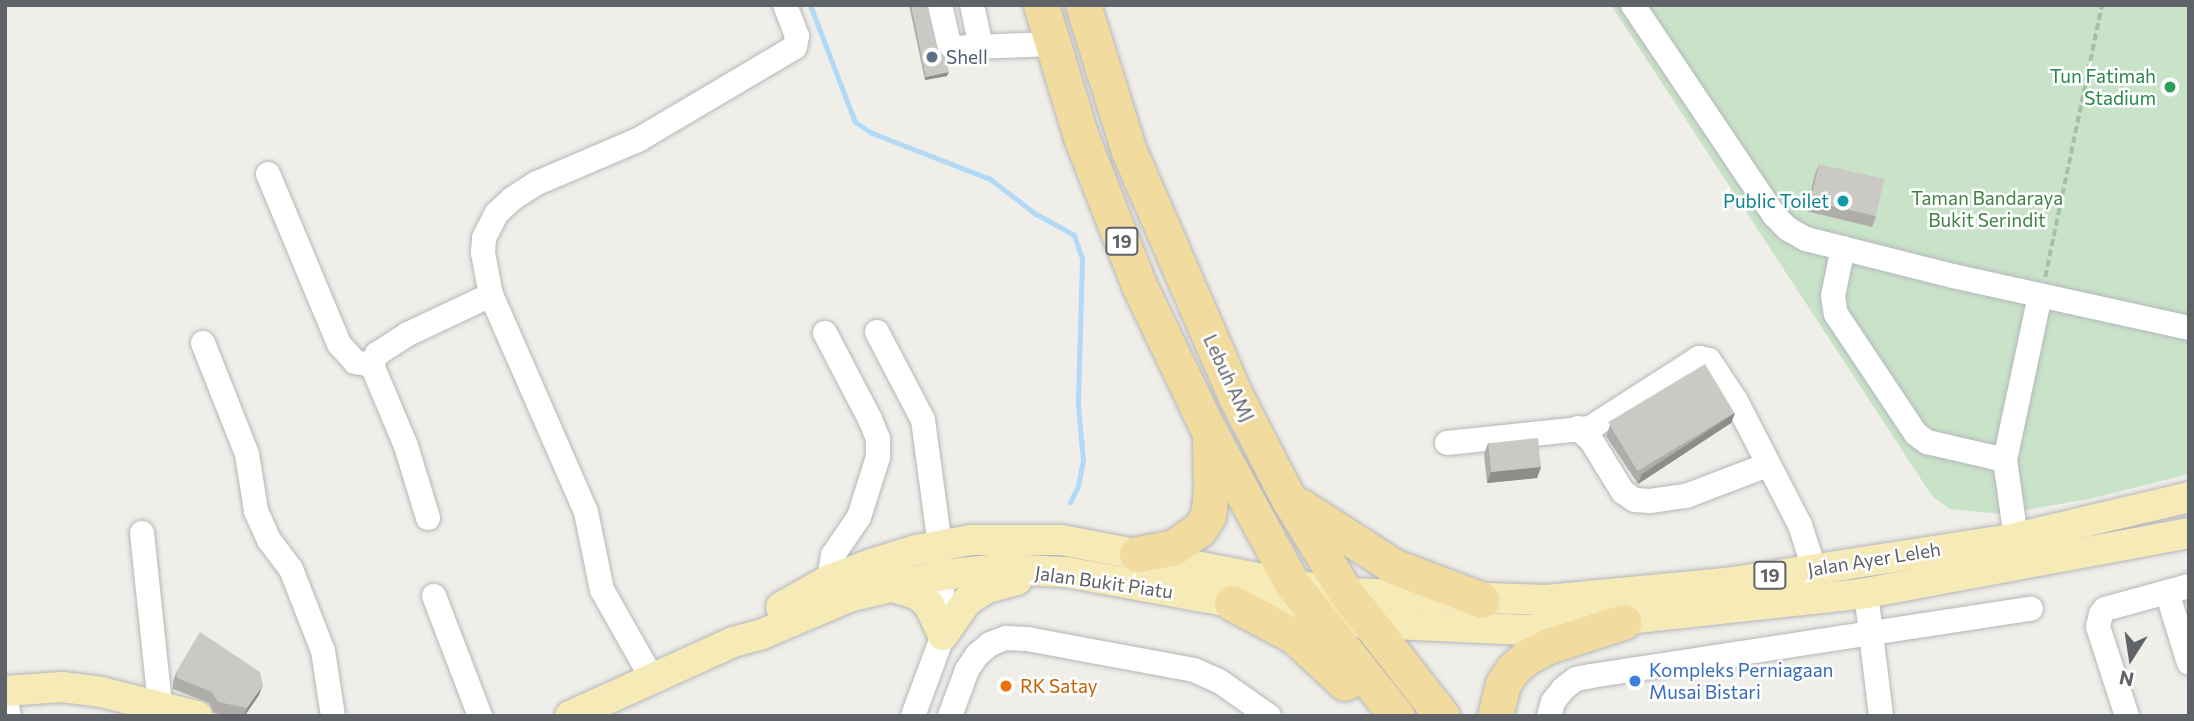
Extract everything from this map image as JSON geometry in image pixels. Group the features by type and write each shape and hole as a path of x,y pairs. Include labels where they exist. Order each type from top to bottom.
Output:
{"highway":[{"name":"Lebuh AMJ","path":"1041,5 1081,137 1139,285 1209,431 1293,586 1397,716"},
{"name":"Lebuh AMJ","path":"1083,5 1129,150 1237,399 1288,498 1346,593 1442,716"},
{"path":"1137,554 1172,548 1199,530 1208,516 1211,491 1209,431"},
{"path":"1288,498 1393,566 1482,600"},
{"path":"1232,603 1294,636 1381,716"},
{"path":"1495,716 1503,684 1513,669 1527,657 1548,646 1623,622"}],"main road":[{"name":"Jalan Ayer Leleh","path":"1346,593 1482,600 1547,600 1733,582 2016,538 2188,498"},
{"name":"Jalan Ayer Leleh","path":"1317,618 1527,630 1623,622 1866,593 2189,533"},
{"path":"880,575 924,562 942,575 957,558 1019,538"},
{"path":"2016,538 2020,549 2033,558 2101,551"},
{"name":"Jalan Bukit Piatu","path":"570,716 733,642 760,635 849,597 880,575 940,545 971,540 1062,540 1293,586 1346,593"},
{"name":"Jalan Bukit Piatu","path":"942,575 1001,569 1066,572 1317,618"},
{"path":"1780,573 1854,570 1864,581 1866,593"},
{"path":"880,575 919,595 929,605 943,635 967,601 987,588 1066,572"},
{"name":"Jalan Bukit Piatu","path":"733,642 754,623 829,579 880,575"},
{"path":"5,693 62,687 101,692 197,716"}],"street":[{"path":"653,680 602,590 586,512 491,295 484,238 497,213 512,199 537,183 638,140 795,47 797,36 785,5"},
{"path":"940,5 950,48 1051,44"},
{"path":"972,5 981,47"},
{"path":"1633,5 1775,216 1788,229 1806,239 2040,296 2189,328"},
{"path":"268,174 339,344 355,362 372,365"},
{"path":"1843,248 1833,296 1836,314 1916,434 1927,442 2005,460"},
{"path":"428,518 406,446 372,365 377,354 408,334 491,295"},
{"path":"2016,538 2005,460 2040,296"},
{"path":"877,332 923,420 940,545"},
{"path":"825,333 878,439 878,457 864,503 851,531 833,555 829,579"},
{"path":"203,344 247,454 257,512 269,540 291,569 323,651 333,716"},
{"path":"1447,443 1590,428 1699,358 1709,360 1736,401 1800,525 1814,568"},
{"path":"1578,428 1591,440 1623,492 1635,499 1650,501 1686,496 1767,465"},
{"path":"142,533 160,705"},
{"path":"913,716 943,635 942,575"},
{"path":"2127,716 2098,627 2105,609 2178,589 2189,663"},
{"path":"1866,593 1881,716"},
{"path":"434,596 480,716"},
{"path":"1549,716 1553,702 1563,689 1584,678 2031,609"},
{"path":"950,716 967,670 977,655 990,644 1006,638 1078,648 1194,670 1219,681 1269,716"},
{"path":"5,693 9,716"}],"path":[{"path":"2040,296 2102,5"}],"green space":[{"name":"Taman Bandaraya Bukit Serindit","path":"1611,5 2189,5 2189,474 2089,499 2001,514 1950,509 1932,496"}],"building":[{"name":"Shell","path":"911,5 927,5 937,48 946,58 949,72 926,77"},
{"name":"Public Toilet","path":"1819,164 1884,179 1876,216 1810,201"},
{"path":"1705,364 1734,413 1637,471 1608,422"},
{"path":"1538,438 1541,467 1491,472 1488,443"},
{"path":"200,632 260,672 263,685 247,708 218,702 212,692 177,678 176,672"}],"waterway":[{"path":"810,5 855,122 872,133 990,179 1036,214 1074,235 1082,258 1078,405 1083,460 1078,486 1070,502"}],"place":[{"name":"Shell","path":"932,57"},
{"name":"Tun Fatimah Stadium","path":"2170,87"},
{"name":"Public Toilet","path":"1843,201"},
{"name":"Kompleks Perniagaan Musai Bistari","path":"1635,681"},
{"name":"RK Satay","path":"1006,686"}]}
